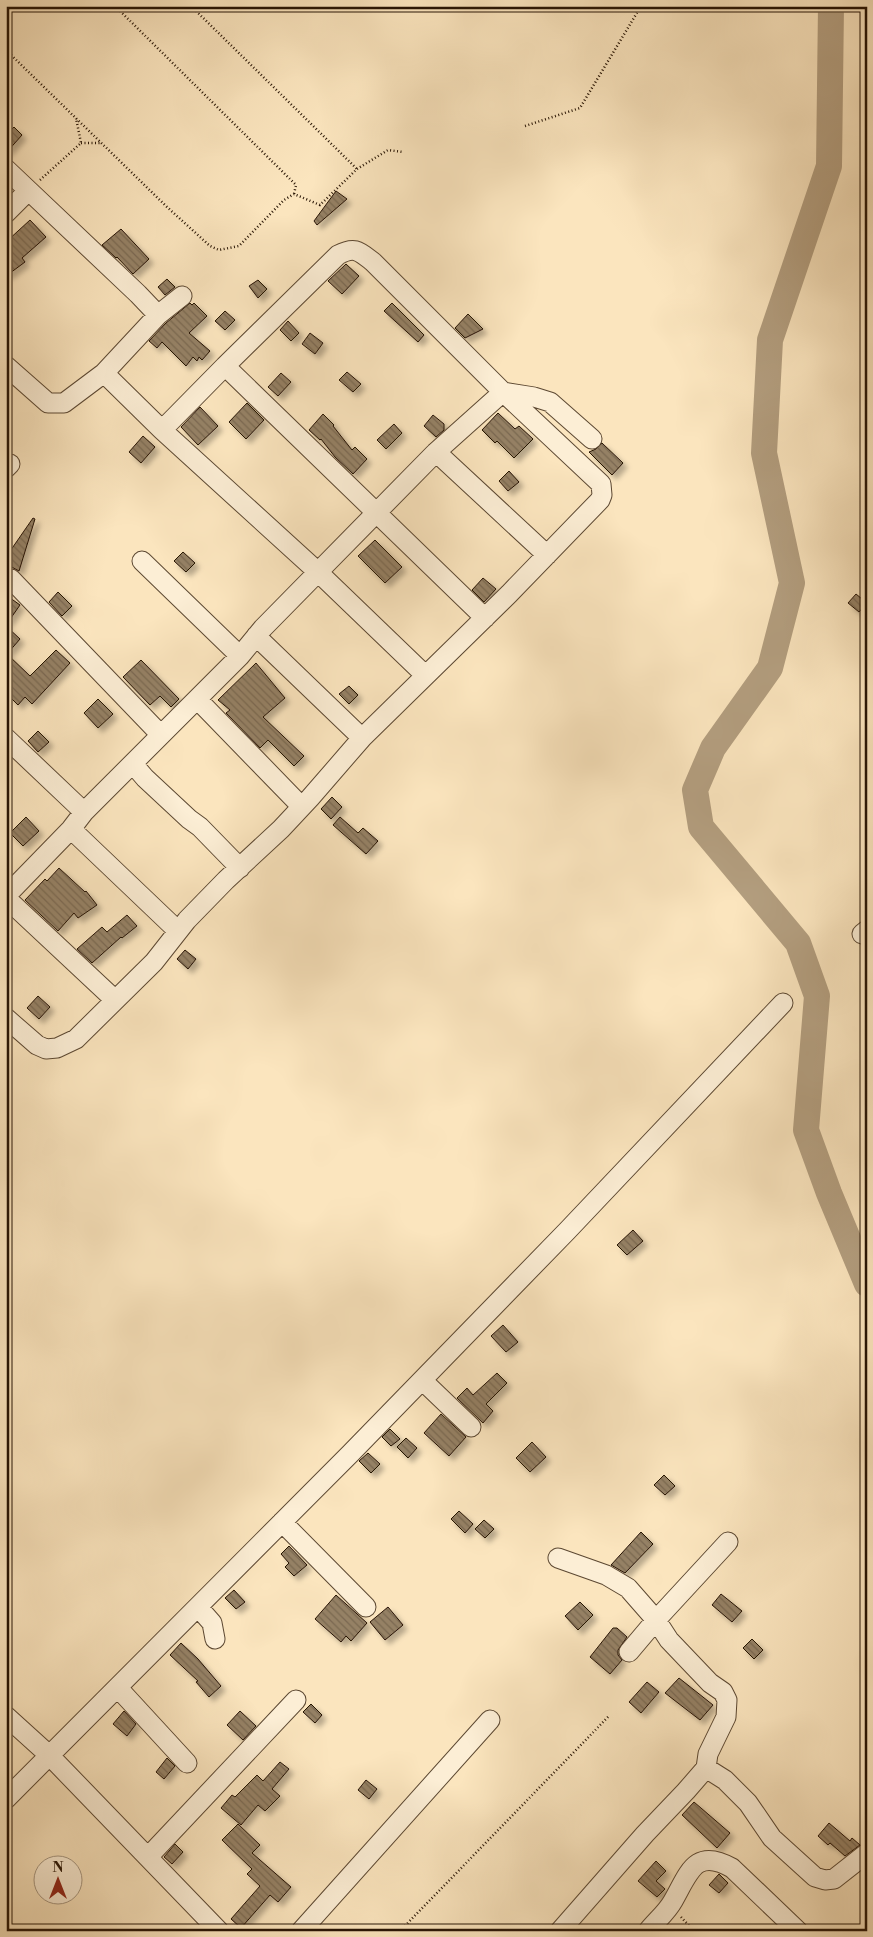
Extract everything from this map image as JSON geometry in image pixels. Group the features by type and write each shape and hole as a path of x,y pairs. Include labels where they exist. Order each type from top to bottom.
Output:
{"street":[{"path":"6,169 138,294 158,316"},
{"path":"6,213 28,191"},
{"path":"6,1018 37,1045 46,1049 57,1048 76,1039 154,962 178,931 226,880 281,829 362,738 548,555 600,500 602,490 601,484 503,392 373,262 360,252 352,250 338,255 162,430"},
{"path":"6,366 48,403 64,403 104,373 158,316 182,296"},
{"path":"225,366 486,618"},
{"path":"104,373 162,430 319,573 425,676"},
{"path":"503,392 534,397 550,402 592,439"},
{"path":"115,1000 6,897 84,812 133,764 160,734 174,724 240,656 256,636 436,452 503,392"},
{"path":"436,452 548,555"},
{"path":"142,561 240,656"},
{"path":"11,579 160,734"},
{"path":"256,636 362,738"},
{"path":"197,699 301,806"},
{"path":"6,738 84,812"},
{"path":"133,764 144,778 189,820 200,827 240,868"},
{"path":"71,828 178,931"},
{"path":"6,1799 422,1380 567,1231 783,1003"},
{"path":"422,1380 471,1427"},
{"path":"282,1522 366,1607"},
{"path":"629,1652 728,1542"},
{"path":"558,1558 606,1575 628,1588 656,1620 669,1640 710,1683 723,1692 727,1700 726,1718 708,1754 706,1768 560,1931"},
{"path":"198,1607 212,1623 215,1639"},
{"path":"118,1688 187,1762"},
{"path":"148,1857 296,1700"},
{"path":"6,1716 49,1755 219,1931"},
{"path":"300,1931 490,1720"},
{"path":"706,1768 725,1780 748,1803 772,1838 815,1877 825,1880 834,1879 867,1853"},
{"path":"648,1931 670,1905 691,1869 706,1860 721,1862 732,1868 798,1931"}],"path":[{"path":"6,50 210,246 219,250 239,246 284,200 294,194 296,185 115,6"},
{"path":"191,6 357,169"},
{"path":"525,126 580,108 641,6"},
{"path":"76,118 81,143"},
{"path":"28,191 81,143 102,143"},
{"path":"294,194 320,205 357,169 388,150 403,152"},
{"path":"400,1931 609,1716"}],"building":[{"path":"14,127 22,135 6,153 6,135"},
{"path":"336,191 347,199 317,225 314,221"},
{"path":"30,220 46,237 22,258 25,262 6,276 6,242"},
{"path":"121,229 149,259 133,274 102,245"},
{"path":"346,264 359,276 342,294 328,281"},
{"path":"167,279 175,287 165,295 158,287"},
{"path":"258,280 267,289 258,298 249,286"},
{"path":"190,303 192,305 194,303 207,316 189,333 210,351 202,360 199,357 197,361 193,357 186,366 162,342 157,348 149,341 166,323"},
{"path":"392,303 424,335 418,342 384,311"},
{"path":"225,311 235,320 225,330 215,321"},
{"path":"468,314 483,329 465,338 455,328"},
{"path":"288,321 299,333 291,341 280,330"},
{"path":"310,333 323,343 315,354 302,344"},
{"path":"347,372 361,384 353,392 339,380"},
{"path":"281,373 291,382 278,396 268,387"},
{"path":"247,403 264,420 246,439 229,422"},
{"path":"200,407 218,426 198,445 181,427"},
{"path":"498,413 515,429 519,426 533,439 514,458 497,441 495,443 482,430"},
{"path":"323,414 334,425 352,450 355,447 367,459 353,474 335,457 321,439 309,430"},
{"path":"433,415 444,424 444,430 436,437 424,426"},
{"path":"394,424 402,433 386,449 377,440"},
{"path":"143,436 155,447 141,463 129,452"},
{"path":"602,443 623,463 612,475 589,452 596,449"},
{"path":"509,471 519,482 508,491 499,481"},
{"path":"33,518 35,519 19,571 6,564 6,557"},
{"path":"375,540 402,567 385,583 358,556"},
{"path":"183,552 195,563 186,572 174,561"},
{"path":"483,578 496,589 484,602 472,590"},
{"path":"58,592 72,606 62,616 49,602"},
{"path":"856,594 867,603 859,612 848,603"},
{"path":"6,595 20,605 6,625"},
{"path":"6,626 20,639 7,654 30,676 56,650 70,663 32,704 25,697 18,705 6,693"},
{"path":"141,660 179,699 171,707 160,696 150,705 123,677"},
{"path":"256,663 285,698 263,717 304,756 294,766 268,740 260,748 226,713 230,710 218,700"},
{"path":"349,686 358,695 349,704 339,694"},
{"path":"98,699 113,714 98,728 84,713"},
{"path":"38,731 49,742 38,752 28,741"},
{"path":"332,797 342,807 331,819 321,809"},
{"path":"26,817 39,831 23,846 10,833"},
{"path":"340,817 358,833 363,828 378,841 366,854 333,825"},
{"path":"59,868 86,891 97,905 78,918 74,913 58,931 25,900 45,879 47,881"},
{"path":"127,915 137,926 121,937 92,963 77,949 102,927 107,932"},
{"path":"185,950 196,959 188,969 177,959"},
{"path":"38,996 50,1007 39,1019 27,1008"},
{"path":"633,1230 643,1241 627,1255 617,1245"},
{"path":"503,1325 518,1342 506,1352 491,1336"},
{"path":"497,1373 507,1383 486,1404 493,1411 483,1423 457,1398 467,1388 473,1395"},
{"path":"441,1414 466,1437 449,1456 424,1433"},
{"path":"390,1429 400,1439 391,1446 382,1437"},
{"path":"406,1438 417,1448 408,1458 397,1447"},
{"path":"532,1442 546,1457 530,1472 516,1458"},
{"path":"368,1453 380,1464 371,1473 359,1461"},
{"path":"664,1475 675,1486 665,1495 654,1485"},
{"path":"459,1511 473,1524 465,1533 451,1519"},
{"path":"484,1520 494,1529 485,1538 475,1529"},
{"path":"641,1532 653,1544 625,1573 611,1565"},
{"path":"289,1546 307,1565 294,1576 285,1567 289,1563 281,1554"},
{"path":"234,1590 245,1602 236,1609 225,1598"},
{"path":"721,1594 742,1611 732,1622 712,1605"},
{"path":"336,1595 367,1623 351,1641 346,1636 341,1642 315,1619"},
{"path":"580,1602 593,1615 578,1630 565,1616"},
{"path":"388,1607 403,1625 385,1640 370,1622"},
{"path":"613,1628 617,1628 627,1637 618,1650 618,1655 622,1660 610,1674 590,1657"},
{"path":"752,1639 763,1650 754,1659 743,1648"},
{"path":"181,1643 198,1659 221,1686 209,1697 196,1682 198,1681 170,1655"},
{"path":"679,1678 713,1705 700,1720 665,1693"},
{"path":"647,1682 659,1692 641,1713 629,1702"},
{"path":"311,1704 322,1715 315,1723 303,1712"},
{"path":"124,1711 136,1724 127,1736 113,1724"},
{"path":"240,1711 256,1726 243,1740 227,1725"},
{"path":"167,1758 175,1766 164,1779 156,1772"},
{"path":"280,1762 289,1769 272,1789 280,1796 265,1811 258,1805 241,1825 221,1808 232,1795 235,1797 257,1775 263,1781"},
{"path":"366,1780 377,1789 369,1799 358,1790"},
{"path":"694,1802 730,1833 717,1848 682,1815"},
{"path":"829,1823 850,1841 852,1838 860,1845 845,1856 830,1843 828,1845 818,1836"},
{"path":"238,1824 260,1845 252,1853 291,1887 278,1902 270,1895 241,1928 231,1919 260,1886 247,1874 252,1869 222,1840"},
{"path":"175,1844 183,1852 172,1864 164,1857"},
{"path":"656,1861 666,1871 656,1881 665,1889 657,1897 638,1881"},
{"path":"719,1874 728,1883 719,1893 709,1885"}],"waterway":[{"path":"831,6 829,166 770,340 764,453 792,583 770,668 713,748 695,790 701,827 798,943 817,996 806,1130 829,1193 867,1284"}]}
